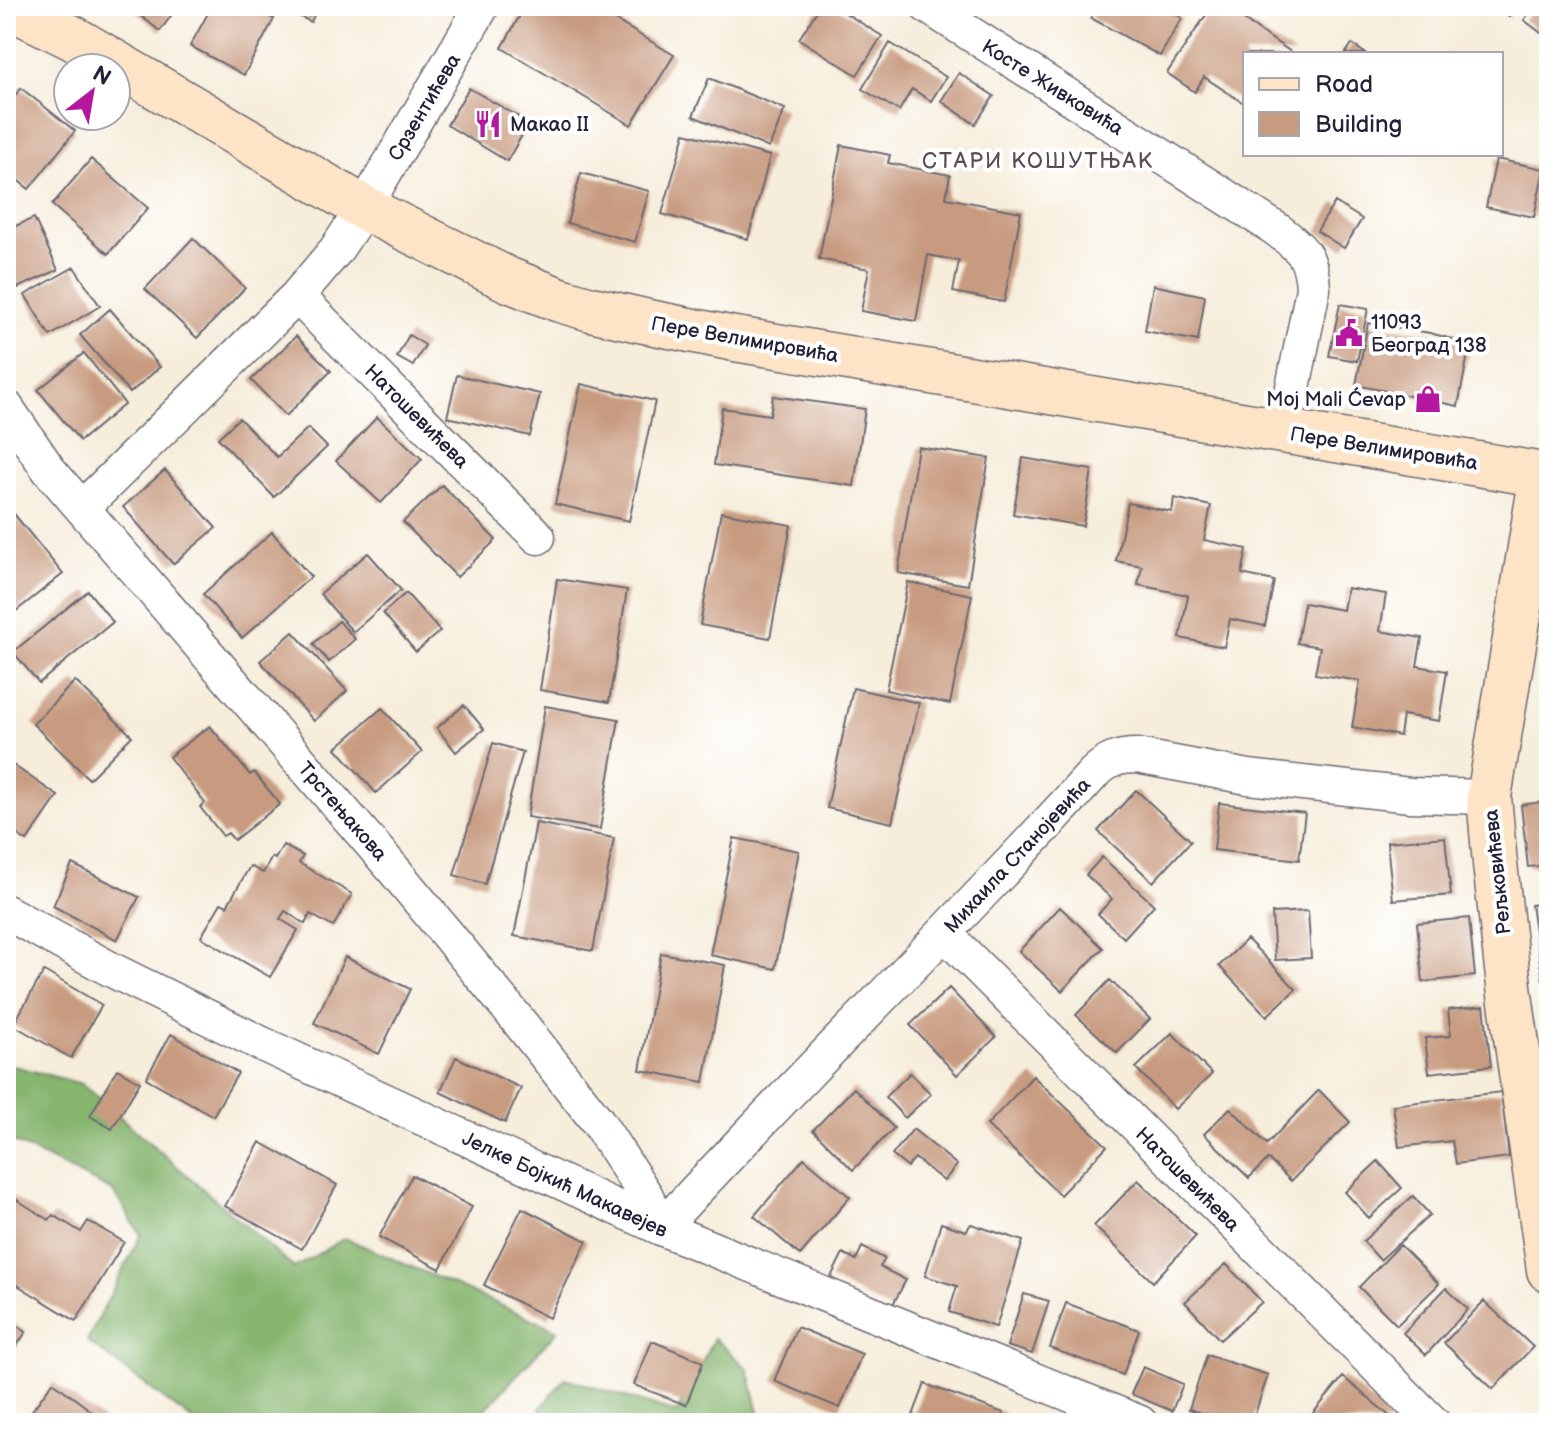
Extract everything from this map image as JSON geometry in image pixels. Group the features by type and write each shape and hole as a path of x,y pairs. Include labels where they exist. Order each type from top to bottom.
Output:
{"main road":[{"name":"Пере Велимировића","path":"8,6 73,38 364,208 509,280 560,300 617,315 760,343 1545,475"},
{"name":"Рељковићева","path":"1545,475 1489,797 1510,995 1549,1270"}],"street":[{"name":"Срзентићева","path":"82,508 297,296 336,250 364,208 482,6"},
{"name":"Косте Живковића","path":"927,6 1276,229 1306,254 1313,275 1313,289 1284,432"},
{"name":"Натошевићева","path":"297,296 538,537"},
{"name":"Трстењакова","path":"6,407 49,470 394,870 517,1019 598,1122 646,1196 661,1228"},
{"name":"Михаила Станојевића","path":"661,1228 1103,765 1122,756 1137,756 1248,777 1410,795 1489,797"},
{"name":"Јелке Бојкић Макавејев","path":"6,912 112,970 248,1038 661,1228 1140,1423"},
{"name":"Натошевићева","path":"944,933 1433,1423"}],"green space":[{"path":"6,1064 82,1084 294,1268 345,1238 558,1330 473,1423 196,1423 87,1341 141,1235 113,1191 6,1138"},
{"path":"714,1338 748,1369 762,1423 553,1423 540,1409 565,1378 677,1413"}],"building":[{"path":"128,6 178,6 160,31"},
{"path":"212,6 249,6 274,19 244,75 190,46"},
{"path":"277,6 318,6 311,22"},
{"path":"525,6 591,6 674,55 631,125 502,48"},
{"path":"820,6 834,6 882,36 857,75 799,39"},
{"path":"1098,6 1161,6 1182,18 1160,56 1091,18"},
{"path":"1212,6 1251,6 1254,8 1245,21 1291,52 1243,52 1243,103 1204,77 1195,92 1167,73"},
{"path":"1496,6 1519,6 1509,17"},
{"path":"1535,6 1549,6 1549,39 1524,20"},
{"path":"890,43 946,77 931,101 912,89 899,111 862,89"},
{"path":"1352,44 1363,52 1346,52"},
{"path":"959,73 994,96 975,124 941,101"},
{"path":"709,78 785,109 769,148 693,116"},
{"path":"21,88 52,113 52,132 74,132 29,189 6,171 6,107"},
{"name":"Макао II","path":"469,88 529,123 507,161 447,125"},
{"path":"685,133 770,156 748,239 662,214"},
{"path":"841,145 890,155 888,163 950,175 946,198 1021,212 1004,302 953,292 959,261 928,255 916,321 861,311 869,269 819,259"},
{"path":"91,159 148,208 108,254 52,205"},
{"path":"1496,159 1544,169 1534,217 1486,207"},
{"path":"581,173 649,191 635,242 567,223"},
{"path":"1335,202 1362,219 1344,248 1317,231"},
{"path":"34,218 58,270 6,293 6,230"},
{"path":"193,238 245,288 197,338 145,289"},
{"path":"74,267 100,306 50,336 25,295"},
{"path":"1153,285 1205,296 1198,341 1145,331"},
{"name":"11093 Београд 138","path":"1340,304 1368,309 1357,361 1329,356"},
{"path":"110,309 160,367 130,393 80,335"},
{"path":"1368,323 1430,333 1470,344 1458,406 1356,385"},
{"path":"409,335 425,345 413,366 397,357"},
{"path":"296,336 331,371 286,416 251,380"},
{"path":"84,353 125,404 80,441 38,390"},
{"path":"457,375 540,394 530,436 447,417"},
{"path":"581,384 655,401 629,521 555,504"},
{"path":"773,396 865,409 854,486 714,465 722,408 770,415"},
{"path":"377,417 422,459 381,503 336,461"},
{"path":"239,418 277,457 308,428 327,447 274,497 218,438"},
{"path":"918,447 989,458 968,585 898,573"},
{"path":"1023,458 1092,470 1083,526 1013,514"},
{"path":"165,470 216,528 173,564 123,507"},
{"path":"442,485 496,540 457,577 403,522"},
{"path":"1174,498 1211,506 1204,540 1247,549 1242,574 1274,581 1265,626 1230,619 1224,647 1180,638 1188,595 1138,585 1142,566 1116,561 1128,503 1172,512"},
{"path":"6,504 63,574 6,619"},
{"path":"721,512 791,525 770,638 700,625"},
{"path":"272,532 311,577 242,638 203,594"},
{"path":"368,553 401,590 353,632 320,594"},
{"path":"557,579 627,590 609,702 540,690"},
{"path":"908,582 972,595 950,704 886,690"},
{"path":"1347,588 1386,594 1380,631 1422,638 1417,666 1447,671 1439,721 1403,715 1400,736 1352,727 1360,681 1315,674 1320,647 1297,643 1304,603 1343,610"},
{"path":"88,591 113,622 39,683 13,652"},
{"path":"406,593 440,631 416,652 383,613"},
{"path":"339,621 355,639 329,662 313,644"},
{"path":"293,632 347,691 314,721 260,661"},
{"path":"75,681 132,736 89,779 33,724"},
{"path":"853,688 919,703 892,823 827,808"},
{"path":"464,705 484,729 456,752 437,728"},
{"path":"545,706 619,719 600,829 527,817"},
{"path":"382,708 422,752 376,793 336,748"},
{"path":"210,726 250,775 254,772 280,804 234,840 228,833 223,836 200,807 205,803 169,757"},
{"path":"493,743 523,752 485,884 454,875"},
{"path":"10,763 58,796 27,841 6,827 6,770"},
{"path":"1136,790 1191,841 1153,882 1098,831"},
{"path":"1549,801 1549,865 1528,867 1521,805"},
{"path":"1219,803 1305,813 1299,860 1214,850"},
{"path":"536,823 614,838 593,951 514,936"},
{"path":"1445,837 1451,895 1393,900 1387,842"},
{"path":"734,838 799,851 775,969 710,955"},
{"path":"283,845 303,856 299,863 352,894 333,927 310,914 305,924 285,911 280,919 298,930 270,977 201,937 221,903 227,906 250,866 263,873"},
{"path":"1102,857 1154,905 1124,938 1098,914 1112,899 1086,875"},
{"path":"72,864 139,897 117,940 53,906"},
{"path":"1549,902 1549,979 1543,980 1531,905"},
{"path":"1060,907 1103,948 1062,991 1019,951"},
{"path":"1308,911 1311,958 1275,960 1272,913"},
{"path":"1469,918 1475,976 1423,982 1417,923"},
{"path":"1247,939 1296,989 1267,1016 1219,966"},
{"path":"661,953 725,965 704,1082 640,1070"},
{"path":"345,957 410,989 379,1054 314,1023"},
{"path":"44,971 102,1005 71,1058 13,1025"},
{"path":"1110,980 1150,1019 1117,1053 1076,1015"},
{"path":"949,988 996,1037 957,1075 910,1025"},
{"path":"1484,1006 1491,1066 1429,1073 1425,1038 1451,1036 1448,1010"},
{"path":"1172,1033 1212,1074 1175,1109 1136,1068"},
{"path":"171,1034 238,1073 213,1116 146,1078"},
{"path":"456,1057 521,1088 505,1123 440,1092"},
{"path":"117,1069 140,1082 112,1129 90,1116"},
{"path":"910,1073 931,1094 905,1118 885,1097"},
{"path":"1033,1076 1107,1146 1060,1195 987,1125"},
{"path":"854,1088 894,1128 853,1170 813,1130"},
{"path":"1319,1090 1350,1122 1291,1181 1268,1159 1249,1178 1204,1134 1230,1108 1267,1144"},
{"path":"1501,1092 1509,1157 1456,1164 1452,1141 1399,1147 1393,1105"},
{"path":"913,1129 957,1165 944,1181 915,1158 907,1167 892,1155"},
{"path":"260,1142 337,1185 302,1249 225,1206"},
{"path":"804,1158 850,1197 800,1255 754,1216"},
{"path":"1378,1161 1402,1188 1369,1218 1345,1192"},
{"path":"412,1175 472,1207 440,1269 379,1237"},
{"path":"1138,1180 1196,1236 1153,1282 1094,1226"},
{"path":"6,1193 49,1220 53,1215 81,1232 88,1221 124,1242 76,1321 6,1278"},
{"path":"1413,1196 1430,1215 1380,1260 1363,1241"},
{"path":"522,1208 587,1241 549,1318 484,1285"},
{"path":"941,1223 966,1231 971,1224 1023,1241 996,1327 949,1312 957,1286 925,1276"},
{"path":"1400,1245 1439,1284 1397,1325 1359,1287"},
{"path":"862,1247 885,1259 880,1267 906,1280 890,1310 830,1279 843,1253 856,1260"},
{"path":"1226,1264 1262,1302 1220,1340 1185,1302"},
{"path":"1446,1288 1468,1309 1426,1355 1403,1333"},
{"path":"1024,1294 1049,1301 1032,1354 1007,1346"},
{"path":"1484,1301 1533,1347 1493,1389 1444,1343"},
{"path":"1066,1303 1139,1330 1123,1375 1050,1348"},
{"path":"6,1318 26,1332 6,1362"},
{"path":"797,1327 862,1354 840,1408 774,1381"},
{"path":"652,1341 703,1362 686,1405 634,1385"},
{"path":"1207,1355 1268,1375 1252,1423 1231,1423 1189,1409"},
{"path":"1143,1367 1183,1384 1172,1411 1131,1394"},
{"path":"1343,1377 1398,1423 1305,1423"},
{"path":"53,1382 107,1423 23,1423"},
{"path":"925,1384 1004,1413 1000,1423 910,1423"}],"place":[{"name":"Макао II","path":"488,124"},
{"name":"11093 Београд 138","path":"1349,333"},
{"name":"Moj Mali Ćevap","path":"1428,399"}],"district":[{"name":"СТАРИ КОШУТЊАК","path":"1038,160"}]}
